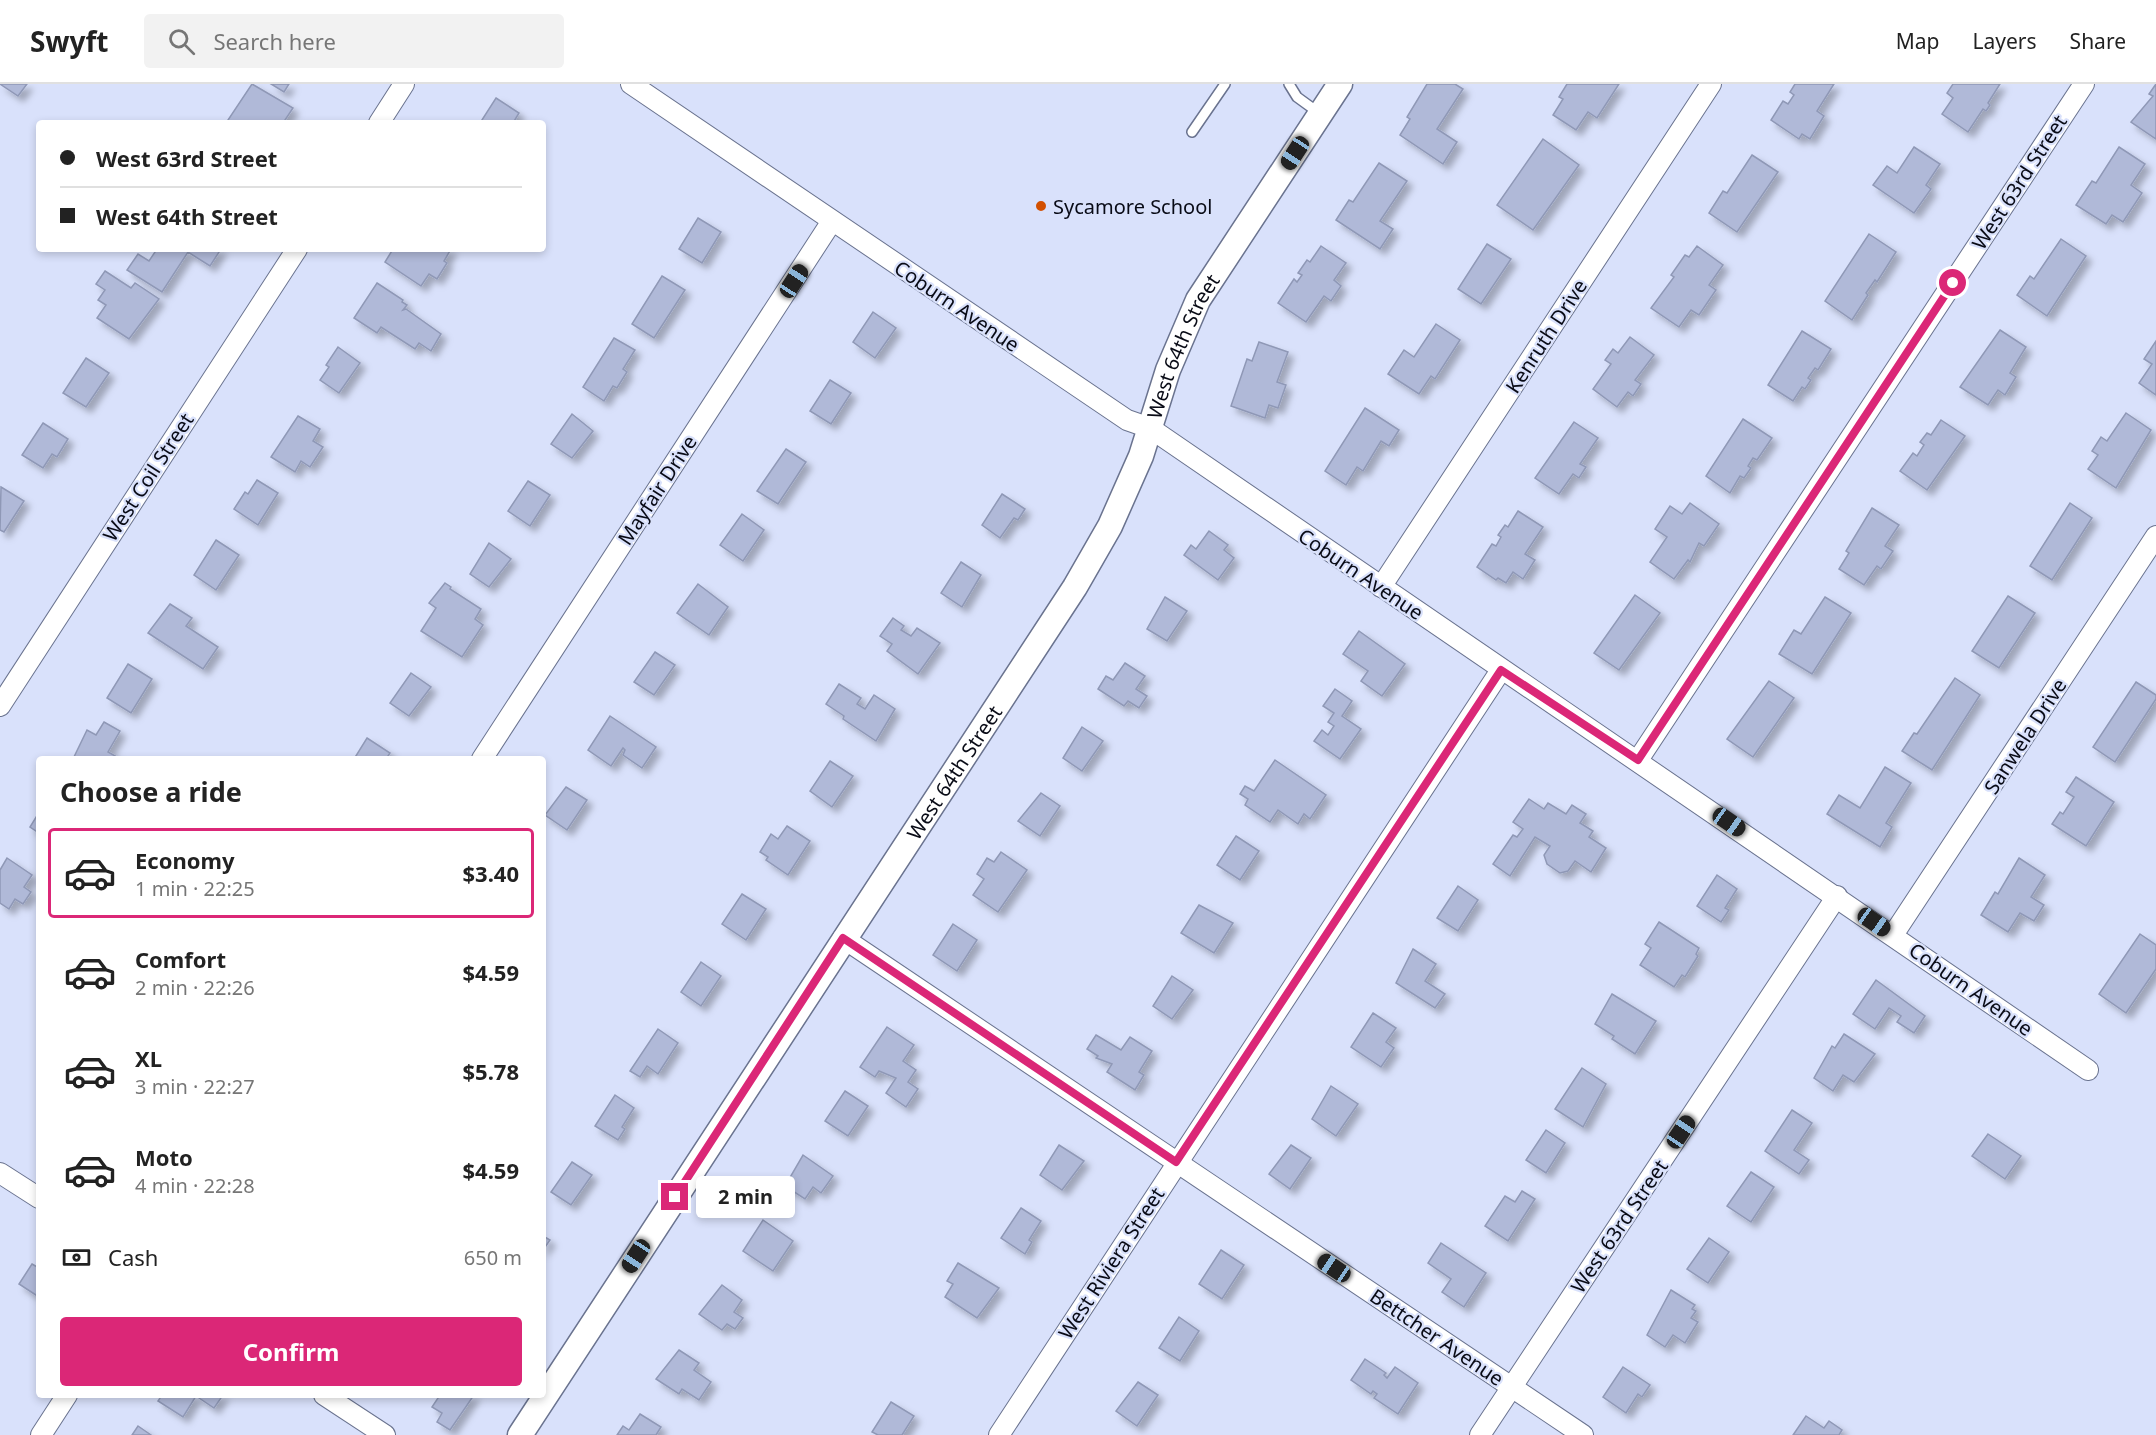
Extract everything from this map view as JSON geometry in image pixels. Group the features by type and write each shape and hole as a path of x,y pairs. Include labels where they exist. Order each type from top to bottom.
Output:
{"street":[{"path":"381,120 404,84"},
{"name":"Coburn Avenue","path":"631,84 1127,420 1150,428 1501,670 1837,896 2088,1070"},
{"name":"West 64th Street","path":"546,1395 843,938 1075,587 1110,526 1150,428 1167,370 1198,300 1341,84"},
{"name":"Kenruth Drive","path":"1381,587 1711,84"},
{"name":"West 63rd Street","path":"1638,760 2084,84"},
{"name":"Mayfair Drive","path":"484,756 832,221"},
{"name":"West Coil Street","path":"0,706 295,252"},
{"name":"Sanwela Drive","path":"1893,936 2156,536"},
{"name":"West Riviera Street","path":"999,1435 1501,670"},
{"name":"West 63rd Street","path":"1480,1435 1837,896"},
{"name":"Bettcher Avenue","path":"843,938 1583,1435"},
{"path":"0,1173 36,1196"},
{"path":"41,1435 65,1398"},
{"path":"329,1398 385,1435"},
{"name":"West 64th Street","path":"520,1435 544,1398"}],"lane":[{"path":"1192,132 1225,84"},
{"path":"1289,84 1297,97 1321,114"}],"building":[{"path":"0,84 27,84 18,96"},
{"path":"252,84 293,108 285,120 228,120"},
{"path":"271,84 289,84 284,92"},
{"path":"1427,84 1455,84 1463,89 1437,129 1457,142 1443,164 1400,135 1410,119 1407,117"},
{"path":"1567,84 1619,84 1597,118 1588,112 1576,130 1553,115 1563,99 1559,97"},
{"path":"1795,84 1834,84 1817,111 1824,116 1810,139 1802,134 1799,139 1771,120 1783,101 1788,104 1794,95 1790,92"},
{"path":"1953,84 2000,84 1988,103 1990,105 1986,111 1983,109 1968,132 1942,114 1953,98 1947,93"},
{"path":"2156,84 2156,139 2131,122 2153,96 2149,94"},
{"path":"496,98 519,113 515,120 482,120"},
{"path":"1543,139 1579,165 1533,230 1497,205"},
{"path":"1914,147 1940,164 1926,185 1931,189 1914,213 1873,185 1887,166 1897,173"},
{"path":"2119,147 2145,164 2131,185 2142,193 2123,222 2112,215 2106,224 2076,205 2092,181 2096,183"},
{"path":"1752,155 1778,172 1737,232 1709,213 1723,191 1727,193"},
{"path":"1379,163 1407,181 1380,221 1393,229 1380,249 1336,220 1349,200 1353,202"},
{"path":"698,218 721,232 702,263 679,249"},
{"path":"1869,234 1896,252 1877,282 1875,280 1866,293 1868,295 1852,320 1825,301"},
{"path":"2061,239 2086,256 2047,316 2017,295 2030,276 2034,279"},
{"path":"1487,244 1511,259 1481,304 1458,289"},
{"path":"1321,246 1346,263 1334,280 1341,286 1331,301 1324,296 1306,322 1278,303 1294,279 1297,282 1302,275 1298,273 1307,260 1310,262"},
{"path":"1697,246 1723,265 1709,285 1716,290 1699,315 1691,310 1679,327 1651,308 1674,277 1671,275 1685,255 1689,257"},
{"path":"155,252 188,252 162,292 127,270 138,254 149,261"},
{"path":"188,252 219,252 210,266"},
{"path":"391,252 449,252 444,261 447,263 437,279 429,274 421,286 385,262"},
{"path":"105,271 131,288 135,283 159,299 129,339 97,318 106,305 98,300 105,290 96,284"},
{"path":"662,276 685,290 654,338 632,324"},
{"path":"377,283 403,300 402,302 407,305 403,310 406,309 441,334 431,351 419,343 415,349 381,327 377,333 354,318"},
{"path":"873,312 896,328 875,358 853,342"},
{"path":"1436,324 1460,340 1435,379 1431,376 1419,394 1388,374 1404,350 1414,357"},
{"path":"2000,330 2026,347 2010,373 2016,377 2005,395 1998,390 1988,405 1960,387"},
{"path":"1802,331 1831,349 1818,370 1815,368 1808,378 1811,380 1805,389 1802,387 1793,401 1768,385"},
{"path":"1630,337 1654,355 1635,380 1641,384 1633,396 1628,392 1617,407 1593,389 1611,364 1605,360 1613,349 1618,353"},
{"path":"614,338 635,350 623,369 627,372 617,388 613,386 604,401 583,387"},
{"path":"2156,341 2156,395 2139,383 2152,364 2144,359"},
{"path":"1259,342 1288,352 1277,382 1286,385 1278,408 1269,405 1265,418 1231,406 1247,359 1252,361"},
{"path":"338,347 360,363 339,393 320,380 329,367 326,365"},
{"path":"86,358 109,373 86,407 63,393"},
{"path":"830,380 851,393 831,424 810,411"},
{"path":"1365,408 1399,430 1389,446 1381,441 1363,471 1357,467 1346,485 1325,471"},
{"path":"2126,413 2151,430 2116,488 2088,469 2098,455 2092,451 2101,437 2107,441"},
{"path":"572,414 593,431 572,458 551,444"},
{"path":"298,416 320,429 313,441 323,447 310,467 301,461 295,472 271,457"},
{"path":"1743,419 1772,438 1757,460 1753,458 1748,466 1751,468 1744,478 1740,476 1730,493 1706,476"},
{"path":"1941,420 1965,436 1927,490 1900,471 1913,453 1917,456 1924,445 1920,442 1927,433 1931,435"},
{"path":"1574,422 1598,438 1580,464 1586,467 1579,478 1573,474 1559,494 1535,478"},
{"path":"43,423 68,439 57,457 52,454 43,468 22,455"},
{"path":"786,449 806,462 778,504 757,491"},
{"path":"257,480 278,493 258,525 234,509 245,492 248,494"},
{"path":"528,481 550,495 530,526 508,511"},
{"path":"1,487 24,501 4,532 0,530"},
{"path":"1002,494 1025,509 1018,520 1014,518 1000,538 982,525"},
{"path":"1690,503 1719,524 1704,546 1699,543 1690,562 1688,560 1674,579 1650,562 1667,537 1655,529 1670,506 1682,514"},
{"path":"2070,503 2092,518 2052,580 2030,566"},
{"path":"1872,508 1899,525 1885,546 1893,551 1881,569 1877,566 1864,585 1839,569 1849,553 1846,551"},
{"path":"1518,511 1543,527 1525,554 1535,560 1523,579 1513,572 1506,583 1498,578 1496,580 1477,567 1492,544 1496,546 1501,537 1498,535 1505,525 1508,527"},
{"path":"742,514 764,530 743,561 720,545"},
{"path":"1209,531 1228,545 1224,550 1234,558 1218,580 1184,555 1191,545 1196,549"},
{"path":"216,540 239,555 216,590 194,575"},
{"path":"489,543 511,559 489,587 470,574"},
{"path":"961,562 981,575 962,607 941,593"},
{"path":"445,583 451,587 450,589 481,609 475,619 483,625 462,657 421,631 436,608 429,603"},
{"path":"698,584 728,607 709,635 677,613"},
{"path":"1635,595 1660,613 1619,670 1594,653"},
{"path":"2008,596 2035,613 1999,668 1972,651"},
{"path":"1165,597 1187,611 1167,641 1147,629"},
{"path":"1825,597 1851,613 1812,674 1779,654 1794,630 1801,634"},
{"path":"170,604 192,618 186,626 218,647 203,669 148,633"},
{"path":"893,618 904,626 901,630 911,636 917,628 940,643 918,674 887,651 892,644 880,636"},
{"path":"1359,631 1405,664 1382,696 1361,681 1368,671 1343,654"},
{"path":"655,652 675,665 654,695 634,682"},
{"path":"1125,663 1145,676 1136,689 1147,696 1139,708 1128,701 1124,706 1098,689 1106,676 1113,680"},
{"path":"128,664 152,679 131,713 107,698"},
{"path":"411,673 431,687 409,716 390,703"},
{"path":"1955,678 1980,695 1932,770 1902,751 1914,733 1917,734"},
{"path":"1769,681 1794,698 1753,757 1727,739"},
{"path":"2136,682 2156,695 2156,699 2115,762 2093,747"},
{"path":"839,684 861,698 857,704 865,709 874,695 895,709 876,741 843,719 844,716 826,704"},
{"path":"1335,689 1352,701 1342,716 1361,729 1340,759 1314,741 1322,730 1328,735 1334,726 1328,722 1334,713 1323,706"},
{"path":"610,716 656,747 642,768 623,755 625,750 623,748 611,766 588,750"},
{"path":"104,722 120,731 108,752 115,756 74,756 87,730 96,735"},
{"path":"1082,727 1103,741 1082,771 1063,758"},
{"path":"367,738 390,753 388,756 356,756"},
{"path":"1275,760 1326,795 1310,819 1304,814 1298,824 1278,810 1270,822 1245,805 1248,799 1240,794 1245,786 1254,791"},
{"path":"830,761 853,776 832,807 810,791"},
{"path":"1885,767 1911,783 1886,823 1892,827 1880,847 1827,814 1839,795 1860,808"},
{"path":"2076,777 2114,802 2086,846 2052,824 2060,812 2063,814 2074,797 2066,792"},
{"path":"566,787 587,800 567,830 546,814"},
{"path":"1041,793 1060,806 1040,836 1018,821"},
{"path":"1529,799 1544,809 1548,803 1566,814 1572,805 1586,814 1580,823 1593,831 1589,837 1606,848 1591,872 1575,861 1568,871 1560,873 1547,864 1544,855 1550,846 1535,837 1510,876 1493,864 1513,835 1517,837 1523,829 1513,822"},
{"path":"36,817 36,831 30,827"},
{"path":"787,826 810,841 788,875 766,860 768,857 760,852 771,834 778,839"},
{"path":"1236,836 1259,851 1240,880 1217,865"},
{"path":"1001,852 1027,870 998,912 973,895 984,879 977,874 987,858 994,862"},
{"path":"7,858 32,875 24,887 31,892 23,904 15,899 9,909 0,903 0,870"},
{"path":"2019,858 2045,875 2031,897 2044,905 2034,921 2020,913 2008,932 1981,915 1995,892 1998,894"},
{"path":"1717,875 1737,889 1725,908 1729,910 1721,922 1697,906"},
{"path":"1458,886 1478,900 1458,931 1437,918"},
{"path":"742,894 766,909 746,940 722,924"},
{"path":"1199,905 1233,923 1214,953 1181,933"},
{"path":"1659,922 1699,948 1696,954 1698,956 1685,977 1682,975 1674,987 1640,965 1651,948 1645,944"},
{"path":"953,924 977,940 957,971 933,955"},
{"path":"2140,934 2156,945 2156,969 2126,1013 2099,994"},
{"path":"1413,949 1436,964 1425,981 1445,994 1435,1008 1396,983"},
{"path":"701,962 721,976 701,1006 681,992"},
{"path":"1172,976 1193,990 1172,1019 1153,1006"},
{"path":"1876,980 1925,1016 1914,1033 1897,1022 1901,1016 1889,1008 1875,1029 1853,1014"},
{"path":"1612,994 1656,1021 1635,1054 1595,1024"},
{"path":"1373,1013 1396,1028 1386,1042 1394,1048 1381,1067 1351,1047"},
{"path":"887,1027 914,1045 903,1061 916,1070 908,1082 918,1089 906,1107 886,1093 896,1078 879,1071 875,1077 860,1067"},
{"path":"658,1029 678,1043 658,1074 647,1066 640,1077 630,1071"},
{"path":"1844,1034 1875,1054 1854,1082 1843,1075 1833,1091 1814,1078 1832,1046 1835,1048"},
{"path":"1096,1035 1121,1050 1130,1037 1152,1051 1139,1072 1144,1075 1135,1090 1107,1072 1112,1064 1096,1058 1098,1056 1087,1049"},
{"path":"1582,1068 1606,1084 1583,1127 1555,1109"},
{"path":"1331,1086 1358,1104 1336,1136 1312,1119"},
{"path":"845,1091 868,1106 848,1136 825,1121"},
{"path":"615,1095 634,1108 622,1127 625,1129 618,1140 595,1126"},
{"path":"1792,1110 1812,1123 1794,1150 1809,1160 1799,1174 1765,1151"},
{"path":"1546,1130 1565,1143 1546,1173 1526,1160"},
{"path":"1988,1134 2021,1156 2005,1179 1972,1156"},
{"path":"1059,1145 1084,1161 1062,1190 1040,1175"},
{"path":"1291,1145 1311,1158 1290,1189 1269,1174"},
{"path":"803,1155 833,1176 821,1193 813,1187 805,1199 785,1186"},
{"path":"572,1162 592,1175 571,1205 551,1192"},
{"path":"1751,1172 1774,1187 1751,1222 1727,1206"},
{"path":"1522,1191 1535,1199 1508,1241 1485,1226 1505,1196 1515,1202"},
{"path":"1021,1208 1041,1221 1029,1240 1032,1242 1025,1254 1001,1238"},
{"path":"763,1220 793,1241 773,1271 743,1251"},
{"path":"1709,1238 1729,1252 1708,1283 1687,1269"},
{"path":"1441,1243 1486,1273 1464,1307 1442,1292 1451,1279 1428,1263"},
{"path":"1221,1250 1244,1265 1222,1299 1199,1284"},
{"path":"958,1263 999,1288 977,1318 945,1297 953,1284 947,1281"},
{"path":"32,1264 36,1266 36,1295 19,1284"},
{"path":"722,1285 742,1300 734,1312 743,1318 735,1329 727,1324 722,1330 699,1314"},
{"path":"1671,1290 1695,1305 1692,1309 1696,1311 1691,1318 1698,1322 1685,1343 1673,1335 1665,1347 1647,1335"},
{"path":"1179,1317 1199,1331 1180,1361 1159,1348"},
{"path":"679,1350 699,1363 694,1370 711,1382 699,1400 682,1389 679,1394 656,1379"},
{"path":"1365,1359 1386,1373 1384,1375 1387,1378 1395,1367 1418,1383 1398,1414 1374,1398 1377,1394 1373,1391 1371,1394 1351,1380"},
{"path":"1623,1367 1650,1385 1642,1397 1638,1394 1626,1413 1603,1397"},
{"path":"1138,1382 1158,1395 1137,1426 1116,1411"},
{"path":"160,1398 195,1398 183,1417 158,1401"},
{"path":"199,1398 221,1398 214,1408"},
{"path":"438,1398 472,1398 450,1430 437,1422 442,1413 432,1407"},
{"path":"891,1402 914,1416 902,1435 878,1435 872,1432"},
{"path":"640,1414 661,1427 656,1435 617,1435 623,1426 629,1430"},
{"path":"1806,1416 1824,1428 1829,1421 1842,1430 1839,1435 1793,1435"},
{"path":"138,1426 151,1435 132,1435"}],"place":[{"name":"Sycamore School","path":"1041,206"}],"route":[{"path":"675,1197 843,938 1176,1162 1501,670 1638,760 1953,283"}]}
